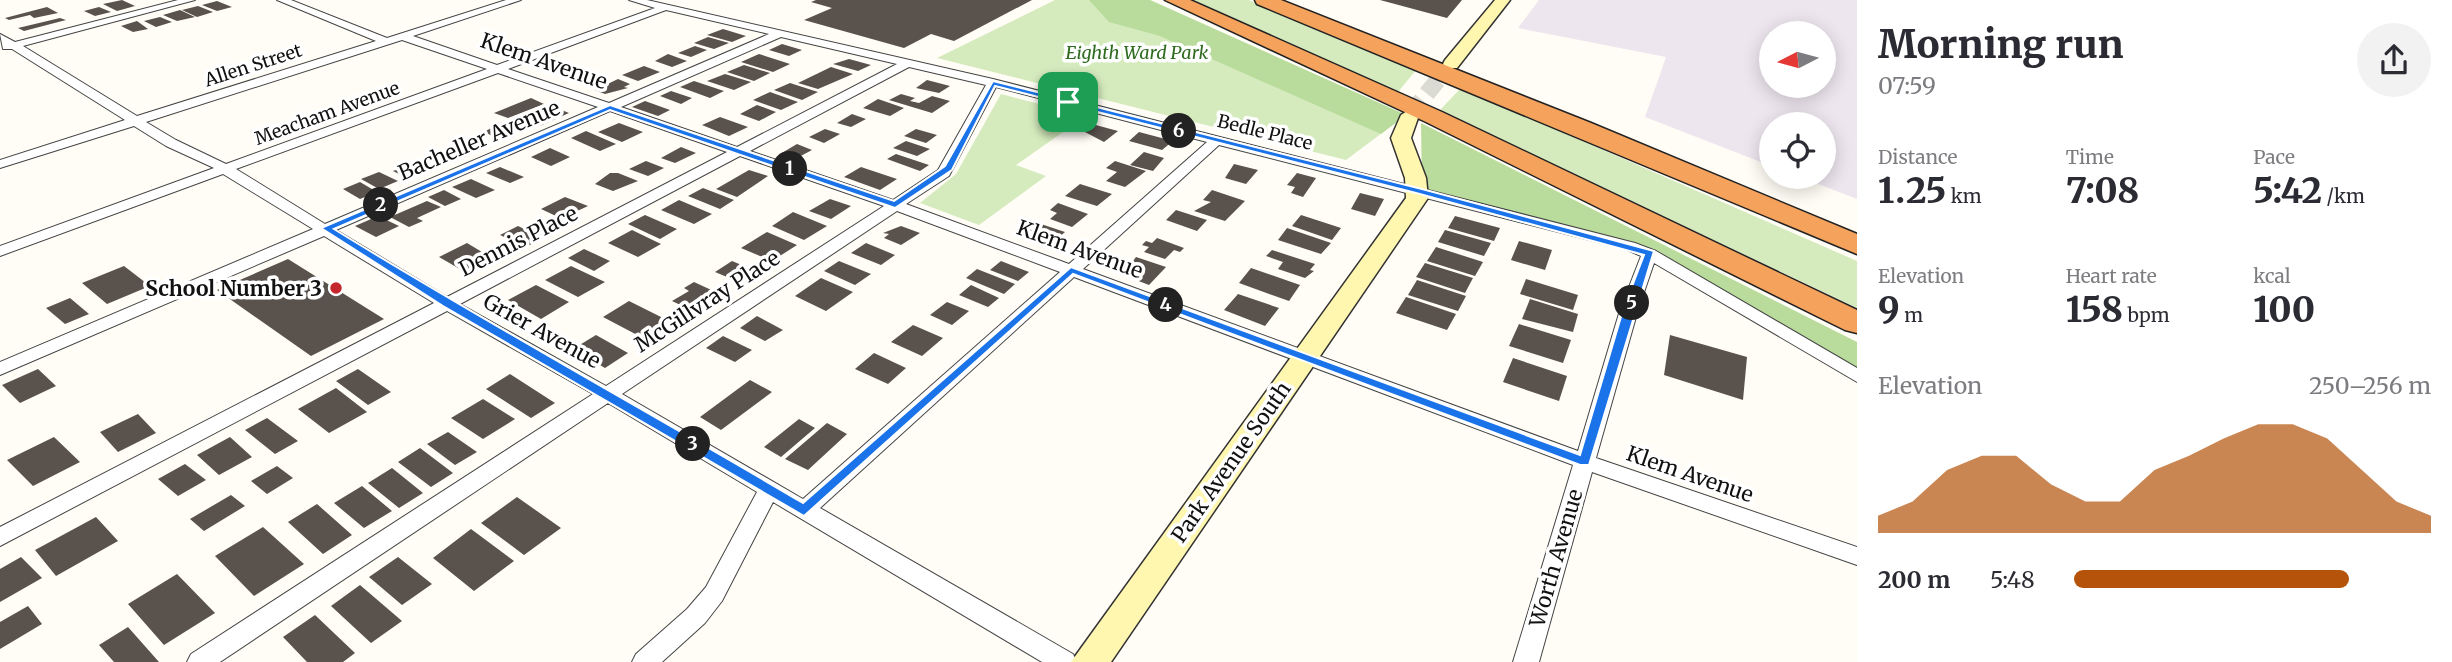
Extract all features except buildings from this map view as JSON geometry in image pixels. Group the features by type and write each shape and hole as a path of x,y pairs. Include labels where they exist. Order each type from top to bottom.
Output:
{"highway":[{"path":"1174,0 1434,117 1857,323"},
{"path":"1264,0 1582,128 1857,245"}],"street":[{"path":"4,44 190,0"},
{"name":"Klem Avenue","path":"282,0 394,39 497,69 895,205 1584,461 1857,556"},
{"name":"Allen Street","path":"0,164 516,0"},
{"name":"Bedle Place","path":"634,0 993,83 1630,246 1650,254 1857,376"},
{"path":"1451,64 1503,0"},
{"name":"Meacham Avenue","path":"0,251 666,7"},
{"name":"Bacheller Avenue","path":"0,369 782,33"},
{"name":"Grier Avenue","path":"4,44 135,121 225,169 447,304 607,394 1064,662"},
{"name":"Dennis Place","path":"0,537 908,63"},
{"name":"McGillvray Place","path":"200,662 949,168 993,83"},
{"path":"1410,115 1400,135 1402,151 1419,191"},
{"path":"804,510 1217,140"},
{"name":"Park Avenue South","path":"1090,662 1419,191"},
{"name":"Worth Avenue","path":"1526,662 1629,310 1650,254"},
{"path":"645,662 696,616 714,594 769,489"}],"shaded area":[{"path":"1539,0 1857,0 1857,199 1831,189 1836,189 1836,112 1759,112 1759,161 1645,117 1666,57 1518,28"}],"green space":[{"name":"Eighth Ward Park","path":"1055,0 1150,0 1406,115 1346,160 937,58"},
{"path":"1089,0 1150,0 1406,115 1381,134 1160,36 1109,22"},
{"path":"1187,0 1249,0 1417,69 1398,92"},
{"path":"1461,88 1857,261 1857,308 1440,110"},
{"path":"1001,94 1086,116 1016,165 1046,176 979,225 920,203 956,174"},
{"path":"1421,123 1857,342 1857,371 1643,248 1422,188"}],"tunnel":[{"path":"1411,113 1451,64"},
{"path":"1410,115 1413,112"}],"place":[{"name":"School Number 3","path":"336,288"}],"route":[{"path":"993,83 1068,102 1630,246 1650,254 1629,310 1584,461 1071,270 804,510 447,304 326,228 610,107 895,205 949,168 993,83"}]}
